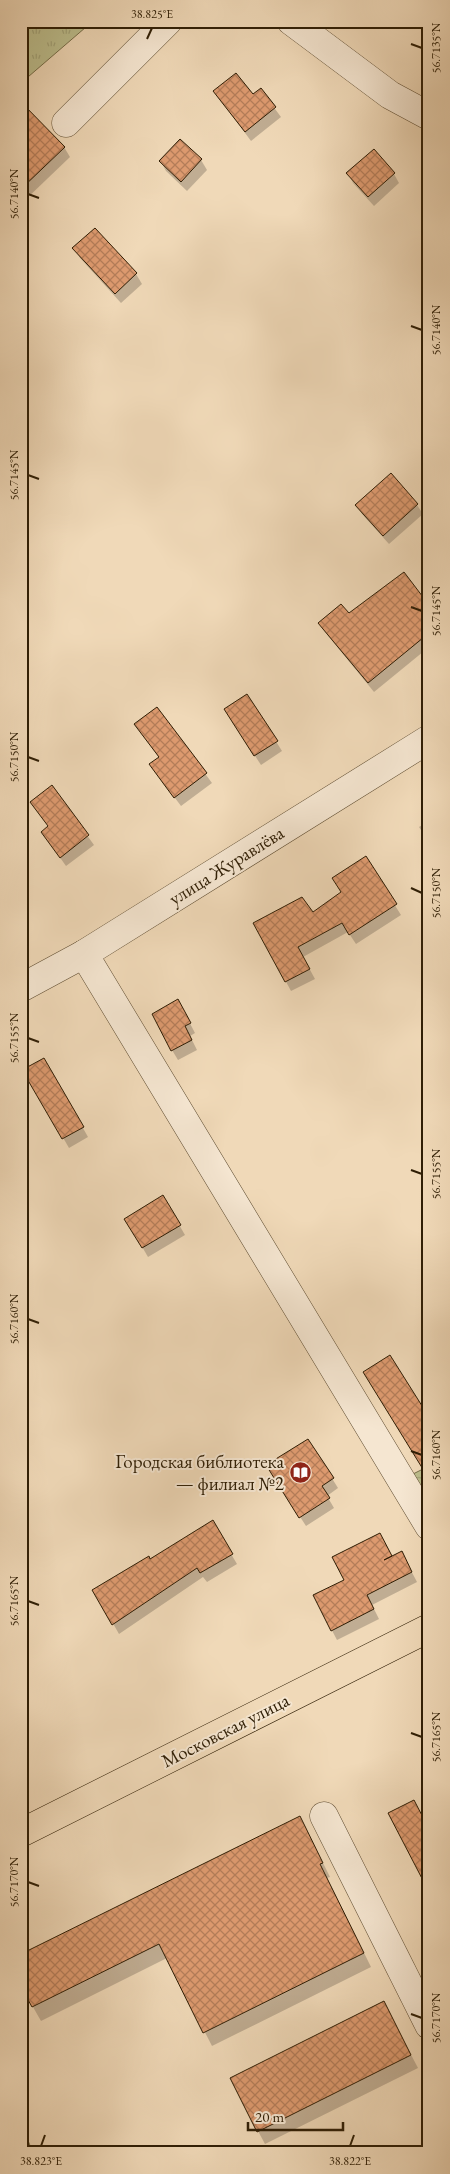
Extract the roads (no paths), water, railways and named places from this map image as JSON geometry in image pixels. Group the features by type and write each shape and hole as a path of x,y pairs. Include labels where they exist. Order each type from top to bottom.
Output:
{"main road":[{"name":"Московская улица","path":"21,1833 429,1628"}],"street":[{"path":"66,123 168,21"},
{"path":"291,21 390,95 429,116"},
{"name":"улица Журавлёва","path":"21,988 84,954 429,738"},
{"path":"84,954 429,1526"},
{"path":"324,1816 429,2025"}],"place":[{"name":"Городская библиотека — филиал №2","path":"300,1472"}]}
